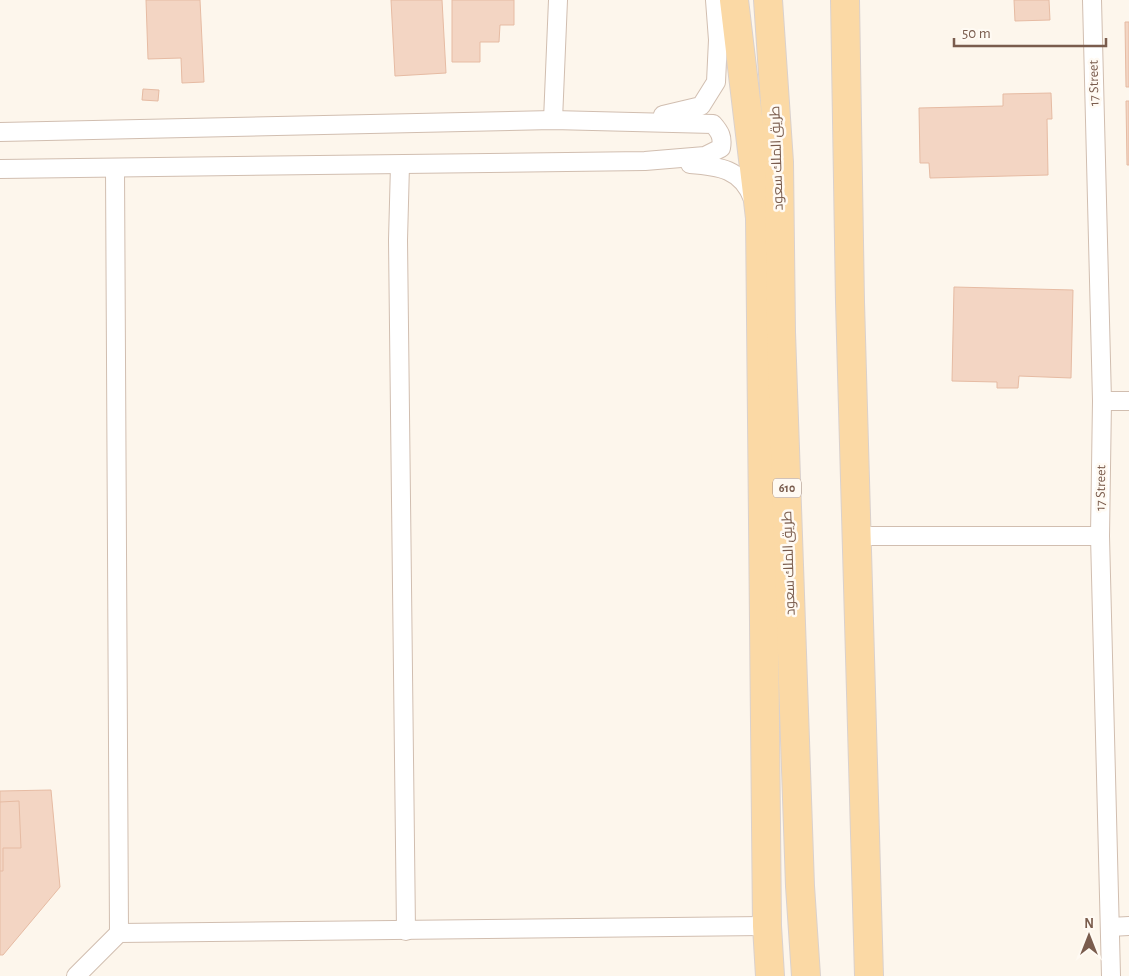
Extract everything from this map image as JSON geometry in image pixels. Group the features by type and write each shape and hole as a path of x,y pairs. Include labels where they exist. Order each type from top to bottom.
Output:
{"main road":[{"path":"734,0 760,218 767,926 770,976"},
{"name":"طريق الملك سعود","path":"768,0 778,162 781,332 800,886 806,976"},
{"path":"845,0 850,302 869,976"},
{"path":"762,402 772,417 792,797 800,886"}],"street":[{"path":"553,120 558,0"},
{"path":"640,120 701,106 716,82 718,40 715,0"},
{"name":"17 Street","path":"1092,0 1102,401 1100,536 1111,976"},
{"path":"0,132 553,120 640,120 713,124 720,133 722,141 720,148 705,156 644,161 0,169"},
{"path":"644,161 717,166 739,176 748,187 760,218"},
{"path":"400,165 398,250 406,931"},
{"path":"115,169 119,933"},
{"path":"1102,401 1129,400"},
{"path":"857,536 1100,536"},
{"path":"76,976 119,933 767,926"},
{"path":"1110,927 1129,926"}],"building":[{"path":"146,0 200,0 204,82 182,83 181,58 148,59"},
{"path":"391,0 442,0 446,73 395,76"},
{"path":"452,0 514,0 514,25 500,25 499,42 480,42 480,62 452,62"},
{"path":"1014,0 1049,0 1050,20 1015,21"},
{"path":"1125,22 1129,22 1129,87 1126,87"},
{"path":"143,89 159,90 158,101 142,100"},
{"path":"1051,93 1052,119 1047,119 1048,175 930,178 929,163 920,163 919,108 1003,106 1003,94"},
{"path":"1126,101 1129,101 1129,165 1127,165"},
{"path":"954,287 1073,290 1071,378 1019,376 1018,388 997,388 997,382 952,381"},
{"path":"51,790 60,887 3,955 0,955 0,791"},
{"path":"19,801 21,848 3,848 3,871 0,871 0,802"}]}
